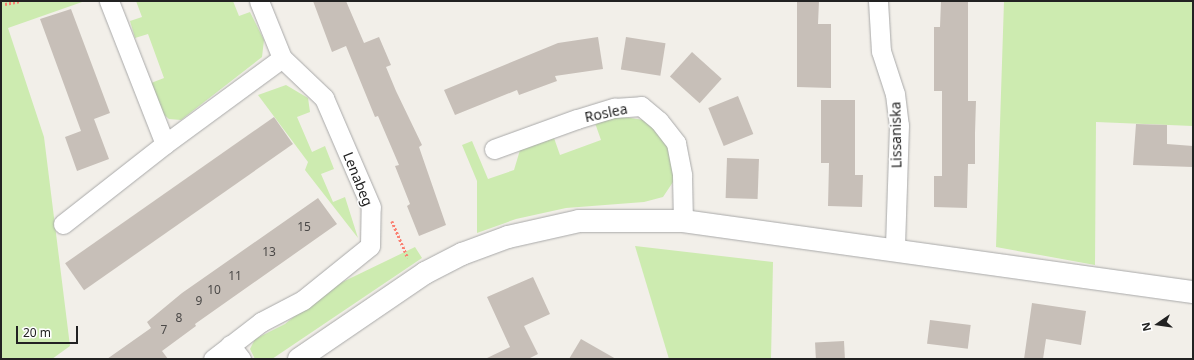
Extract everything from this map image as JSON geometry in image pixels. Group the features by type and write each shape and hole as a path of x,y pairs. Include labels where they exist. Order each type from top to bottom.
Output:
{"street":[{"path":"109,1 166,144"},
{"name":"Lenabeg","path":"213,359 236,352 261,322 304,300 370,246 371,207 324,98 282,58 259,1"},
{"name":"Lissaniska","path":"878,1 881,52 895,94 899,125 895,248"},
{"path":"63,224 166,144 282,58"},
{"name":"Roslea","path":"494,149 577,119 614,108 641,106 659,121 676,143 682,175 683,221"},
{"path":"299,359 425,273 508,237 579,221 683,221 895,248 1193,292"}],"path":[{"path":"5,4 21,1"}],"green space":[{"path":"1,1 85,1 8,28 44,137 70,346 52,359 1,359"},
{"path":"136,1 233,1 239,16 250,12 264,40 262,57 181,120 169,119 162,113 151,83 164,78 148,34 135,38 130,21 142,17"},
{"path":"1004,1 1193,1 1193,126 1096,122 1095,265 996,247"},
{"path":"286,85 308,98 310,112 297,117 312,152 325,146 334,169 321,174 333,202 345,197 358,238 305,170 308,162 258,95"},
{"path":"617,116 644,120 658,130 670,151 674,168 673,182 663,197 644,202 566,208 516,219 477,233 477,181 462,145 472,141 488,179 514,170 520,150 554,138 560,155 601,140 595,123"},
{"path":"635,246 773,262 771,359 669,359"},
{"path":"415,247 422,258 272,359 255,359 250,349 255,339 285,324 328,289"}],"building":[{"path":"313,1 346,1 364,43 379,37 391,65 386,67 422,145 419,147 446,225 419,236 407,206 410,204 395,166 399,165 378,116 375,117 346,46 332,52"},
{"path":"797,1 819,1 818,24 831,24 831,88 797,87"},
{"path":"941,1 968,1 968,101 976,101 975,164 968,164 967,208 934,207 934,176 942,176 942,91 934,91 934,27 940,27"},
{"path":"71,9 110,113 94,119 109,159 77,171 65,137 81,131 40,19"},
{"path":"598,37 603,69 555,76 557,81 519,95 517,90 455,115 444,90 558,43"},
{"path":"626,37 666,43 660,76 621,70"},
{"path":"692,52 722,79 700,103 670,77"},
{"path":"738,96 753,134 724,146 708,108"},
{"path":"821,100 855,100 855,175 863,175 862,207 828,206 829,163 821,163"},
{"path":"274,117 293,144 84,290 65,263"},
{"path":"1136,124 1167,125 1167,144 1193,146 1193,167 1133,165"},
{"path":"727,158 759,159 758,199 726,198"},
{"path":"318,198 337,224 195,324 196,326 162,351 168,359 107,359 151,328 147,322 182,293"},
{"path":"533,277 550,314 524,326 538,354 528,359 485,359 510,347 487,297"},
{"path":"1032,303 1086,311 1081,345 1046,339 1043,359 1024,359"},
{"path":"930,320 971,325 968,349 927,344"},
{"path":"581,339 616,359 569,359"},
{"path":"844,341 845,359 816,359 815,343"}]}
